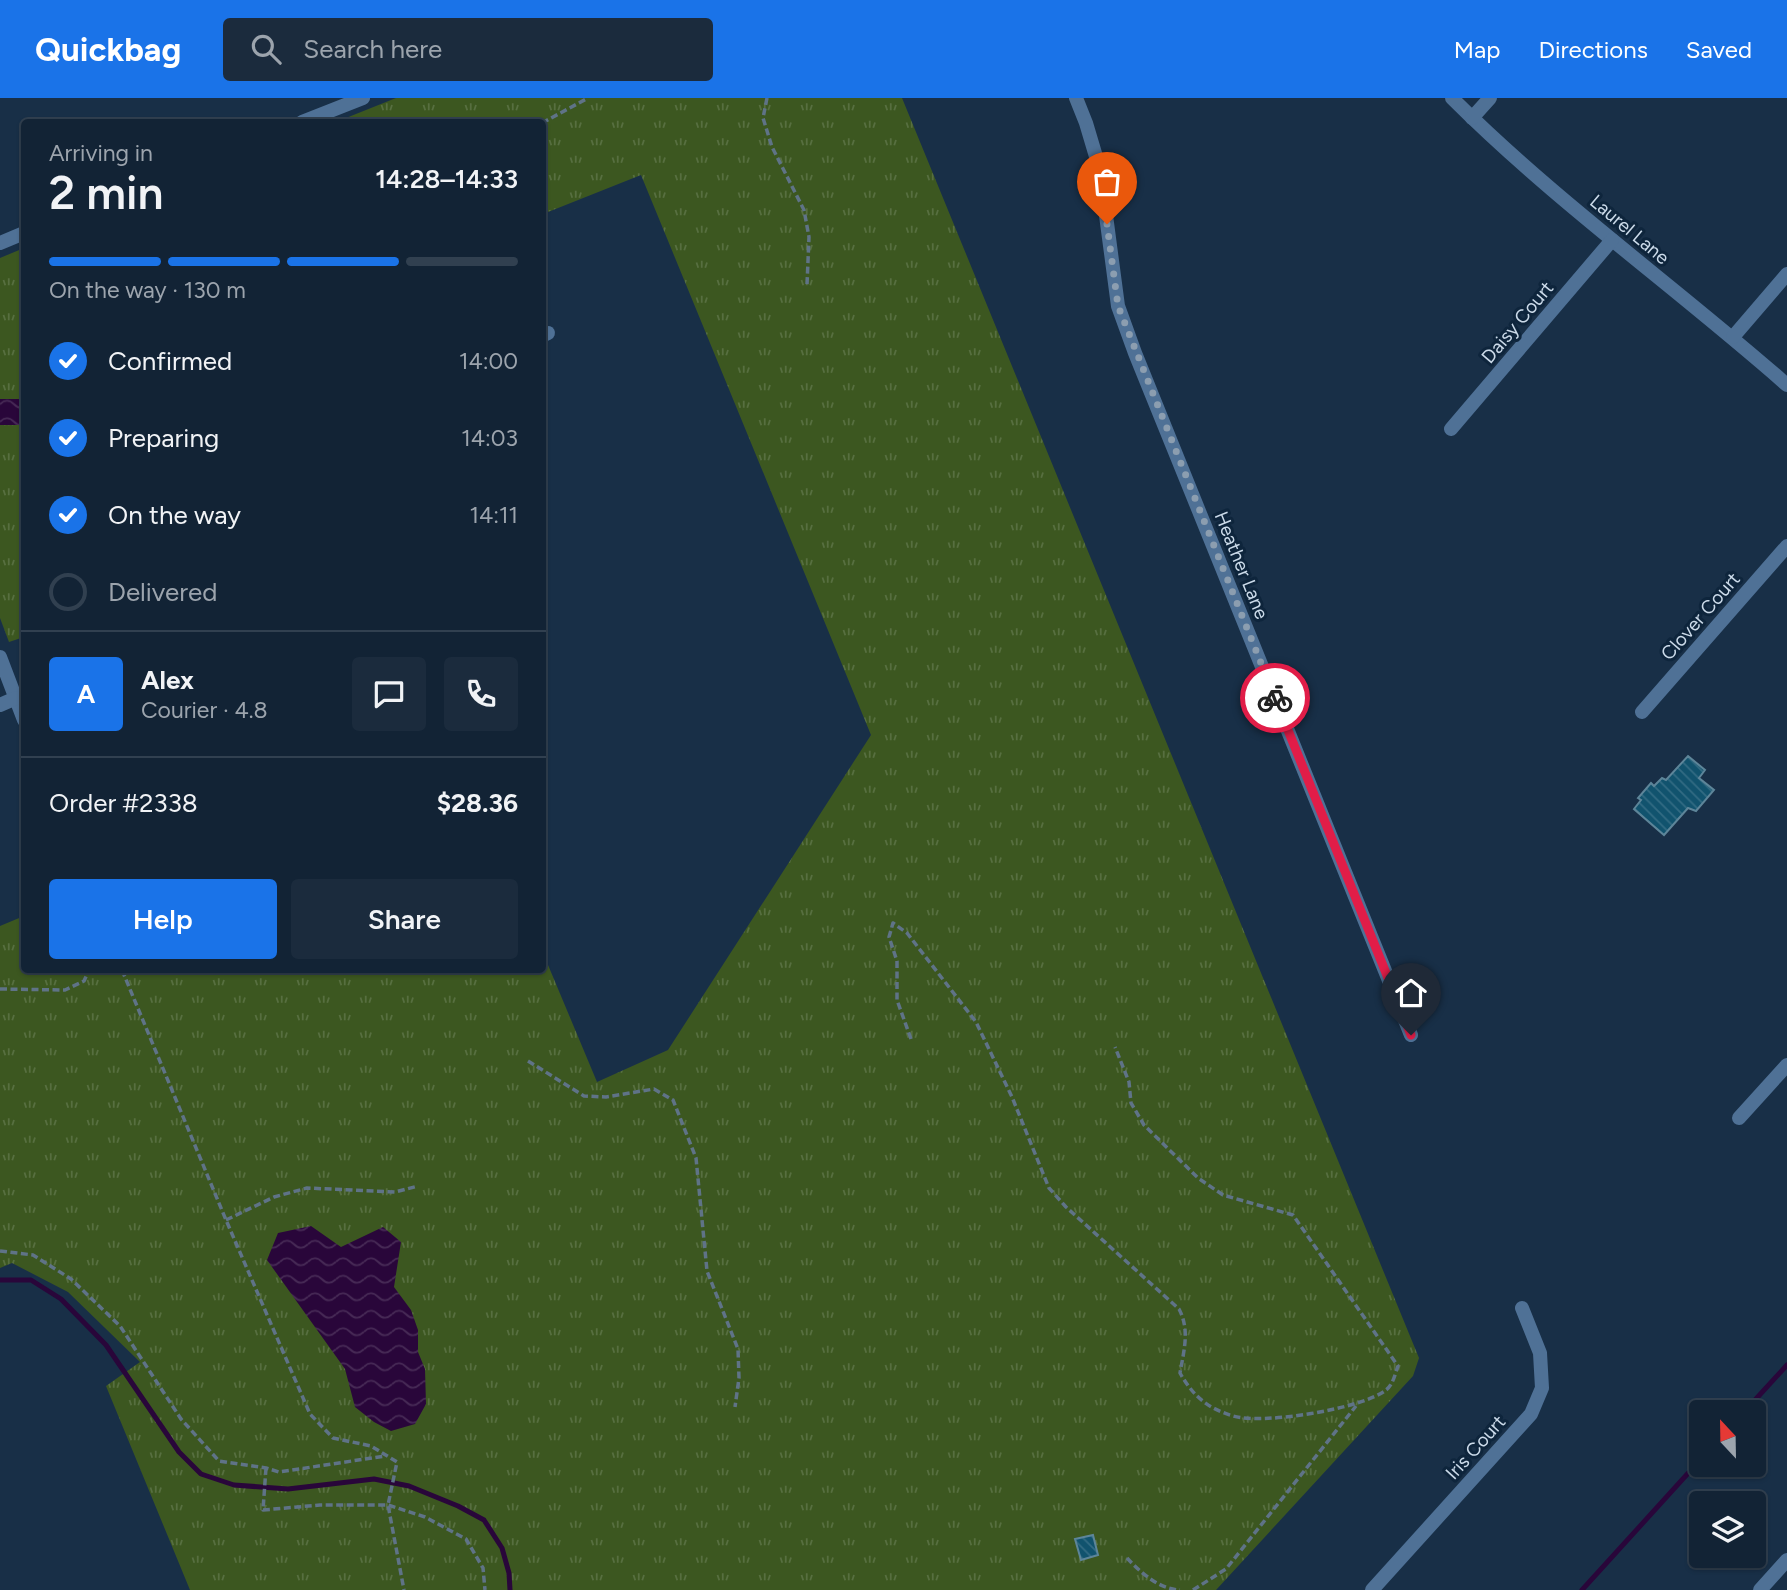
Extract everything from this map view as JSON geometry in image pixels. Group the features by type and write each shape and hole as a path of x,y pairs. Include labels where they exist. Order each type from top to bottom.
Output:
{"street":[{"path":"310,119 363,98"},
{"name":"Heather Lane","path":"1076,98 1100,170 1118,306 1411,1035"},
{"name":"Laurel Lane","path":"1452,98 1612,240 1787,385"},
{"path":"1472,118 1489,98"},
{"path":"0,243 21,234"},
{"name":"Daisy Court","path":"1451,429 1612,240"},
{"path":"1732,337 1787,274"},
{"name":"Clover Court","path":"1642,712 1787,546"},
{"path":"0,657 21,712"},
{"path":"0,705 16,698"},
{"path":"1739,1118 1787,1065"},
{"name":"Iris Court","path":"1372,1590 1531,1414 1542,1388 1540,1353 1522,1308"},
{"path":"1760,1590 1787,1560"}],"path":[{"path":"546,121 588,98"},
{"path":"767,98 763,118 772,147 804,210 809,237 807,285"},
{"path":"911,1039 897,1000 897,961 889,937 893,923 907,933 976,1022 1012,1097 1049,1188 1066,1207 1179,1309 1185,1321 1186,1340 1180,1373 1190,1391 1212,1408 1236,1417 1278,1417 1343,1408 1372,1399 1389,1388 1398,1366 1293,1215 1223,1195 1198,1178 1144,1125 1131,1103 1129,1082 1115,1047"},
{"path":"0,989 65,990 84,981 88,973"},
{"path":"123,973 310,1414 333,1438 371,1446 397,1462 388,1505 404,1590"},
{"path":"528,1061 584,1096 606,1097 654,1089 673,1100 696,1158 707,1271 738,1349 739,1378 735,1407"},
{"path":"226,1220 274,1197 307,1188 395,1192 418,1186"},
{"path":"0,1251 33,1255 71,1279 101,1307 120,1326 181,1419 219,1461 279,1472 387,1456"},
{"path":"1194,1590 1226,1569 1357,1404"},
{"path":"266,1468 263,1510 320,1505 388,1505 425,1517 466,1539 483,1568 485,1590"},
{"path":"1127,1558 1140,1572 1168,1590 1180,1590"}],"green space":[{"path":"396,98 902,98 1419,1358 1413,1376 1216,1590 190,1590 106,1386 140,1362 68,1292 12,1263 0,1268 0,926 21,917 21,973 546,973 546,960 597,1082 668,1050 871,735 641,175 546,213 546,119 344,119"},
{"path":"21,249 21,638 9,642 0,618 0,258"}],"water":[{"path":"0,399 21,399 21,425 0,425"},
{"path":"311,1226 341,1247 383,1227 401,1242 394,1287 411,1310 418,1330 418,1352 425,1369 426,1404 415,1424 391,1431 355,1407 345,1369 267,1260 278,1233"}],"building":[{"path":"1688,756 1705,770 1699,778 1714,790 1696,811 1688,808 1664,835 1634,809 1641,800 1638,798 1651,783 1654,786 1662,778 1666,780"},
{"path":"1093,1535 1098,1555 1081,1560 1075,1539"}],"waterway":[{"path":"0,1280 31,1280 61,1299 106,1345 179,1452 201,1474 234,1485 288,1489 374,1479 409,1486 484,1520 502,1548 509,1573 510,1590"},
{"path":"1755,1400 1787,1365"},
{"path":"1582,1590 1689,1472"}],"way so far":[{"path":"1107,224 1118,306 1275,698"}],"route":[{"path":"1275,698 1411,1035"}]}
